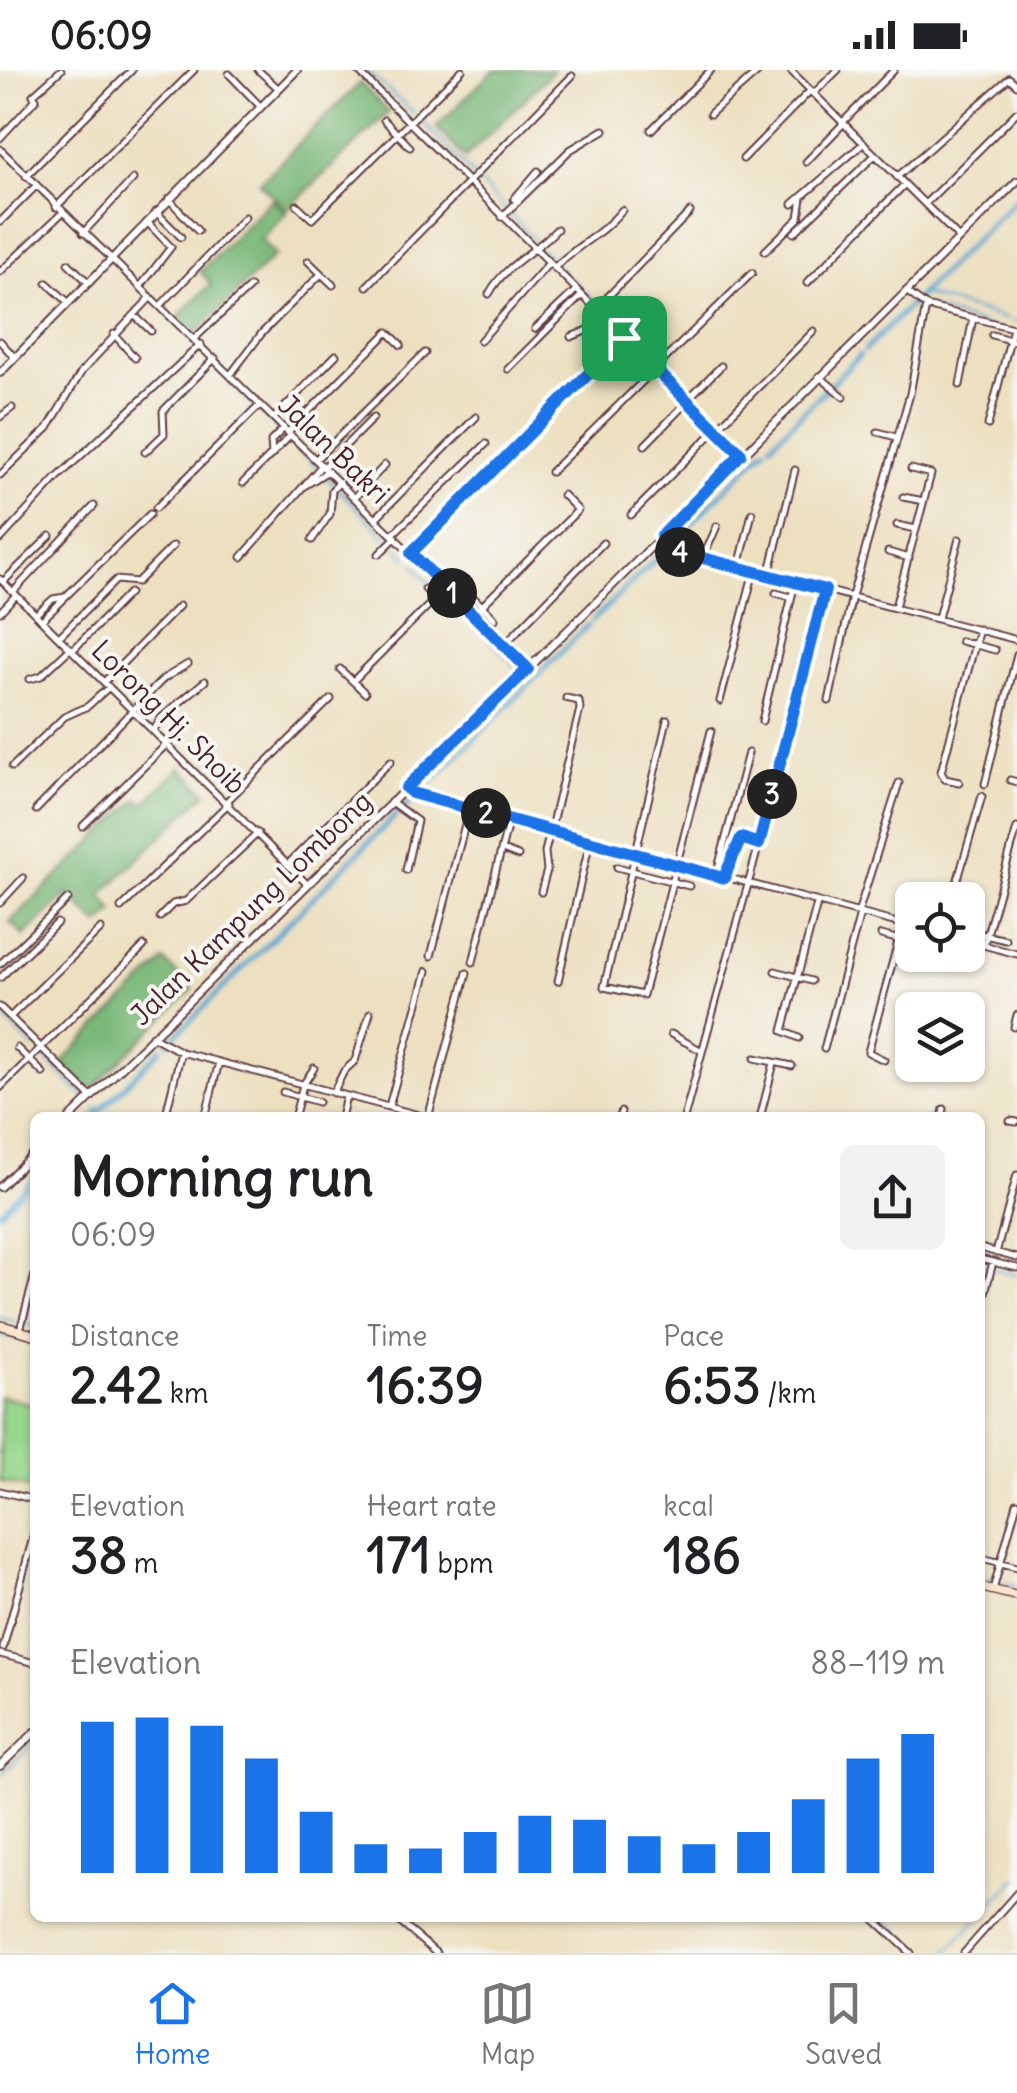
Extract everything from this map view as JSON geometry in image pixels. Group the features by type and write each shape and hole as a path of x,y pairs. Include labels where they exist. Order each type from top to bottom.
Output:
{"main road":[{"path":"0,1325 30,1333"},
{"path":"985,1588 1017,1596"}],"street":[{"path":"0,138 36,100 33,95 62,70"},
{"path":"26,176 132,70"},
{"path":"56,206 194,70"},
{"path":"258,70 278,88"},
{"path":"0,373 296,70"},
{"path":"357,70 506,210 532,246 741,454"},
{"path":"297,205 312,219 462,70"},
{"path":"652,130 711,70"},
{"path":"710,114 760,70"},
{"path":"790,70 959,238"},
{"path":"743,159 838,70"},
{"path":"806,162 894,70"},
{"path":"229,74 260,106"},
{"path":"367,286 572,76"},
{"path":"898,177 1008,78 1017,85"},
{"path":"925,204 1017,112"},
{"path":"384,120 410,147"},
{"path":"506,210 570,150 604,130"},
{"path":"793,204 864,144"},
{"name":"Jalan Bakri","path":"2,154 198,341 528,669"},
{"path":"794,234 875,155"},
{"path":"506,210 538,171"},
{"path":"84,233 134,179"},
{"name":"Jalan Kampung Lombong","path":"76,1112 662,539 741,454 909,293 1017,180"},
{"path":"806,283 904,184"},
{"path":"0,222 36,186"},
{"path":"765,251 799,218 803,196"},
{"path":"168,199 198,232"},
{"path":"480,342 568,251 595,239 622,210"},
{"path":"156,212 181,236"},
{"path":"596,308 690,212"},
{"path":"0,272 62,213"},
{"path":"160,306 245,217"},
{"path":"140,286 172,246 146,221"},
{"path":"488,294 532,246 543,244 557,230"},
{"path":"308,261 333,286"},
{"path":"68,263 89,284"},
{"path":"552,472 752,273"},
{"path":"231,374 262,334 321,274"},
{"path":"47,283 70,304"},
{"path":"0,540 58,477 250,287"},
{"path":"535,329 579,293"},
{"path":"508,369 579,293"},
{"path":"909,293 924,307 1014,331"},
{"path":"0,475 48,428 82,370 151,297"},
{"path":"829,701 852,596 910,394 924,307"},
{"path":"134,314 152,331"},
{"path":"571,336 588,330 603,316"},
{"path":"960,385 972,320"},
{"path":"630,515 814,331"},
{"path":"992,334 1014,331"},
{"path":"988,425 1014,331"},
{"path":"242,482 272,455 271,441 288,432 388,332 401,345"},
{"path":"114,334 135,358"},
{"path":"411,553 624,338"},
{"path":"0,340 16,358"},
{"path":"242,556 425,354"},
{"path":"274,418 336,356"},
{"path":"145,452 164,434 163,411 215,358"},
{"path":"645,444 720,366"},
{"path":"819,376 844,397"},
{"path":"156,508 260,405"},
{"path":"0,417 12,408"},
{"path":"376,518 476,417"},
{"path":"322,466 373,418"},
{"path":"878,432 896,437"},
{"path":"379,554 486,444"},
{"path":"355,497 385,465"},
{"path":"769,575 795,470"},
{"path":"895,607 931,474 912,470"},
{"path":"312,540 330,514 332,490 340,482"},
{"path":"474,614 578,510 563,495"},
{"path":"904,497 924,501"},
{"path":"0,612 94,506"},
{"path":"42,620 150,514"},
{"path":"738,567 752,514"},
{"path":"896,525 916,530"},
{"path":"703,558 717,526"},
{"path":"2,581 50,536"},
{"path":"662,539 680,552 1017,640"},
{"path":"938,618 959,540"},
{"path":"504,644 603,544"},
{"path":"59,637 116,580 137,582 173,546"},
{"path":"888,552 909,558"},
{"path":"720,701 754,571"},
{"name":"Lorong Hj. Shoib","path":"2,581 308,884"},
{"path":"762,722 795,582"},
{"path":"424,588 445,609"},
{"path":"352,681 446,588"},
{"path":"686,1112 825,590"},
{"path":"30,679 40,676 72,649 129,593"},
{"path":"469,593 495,619"},
{"path":"776,593 792,597"},
{"path":"36,614 53,599 65,598"},
{"path":"12,767 64,717 88,706 179,606"},
{"path":"959,782 940,772 979,629"},
{"path":"961,641 995,650"},
{"path":"984,784 1017,654"},
{"path":"36,810 163,679 188,664"},
{"path":"340,669 364,693"},
{"path":"154,730 171,708 205,681"},
{"path":"540,892 580,704 566,698"},
{"path":"121,908 331,699"},
{"path":"667,720 637,855 602,984 641,996 712,731"},
{"path":"82,826 168,743"},
{"path":"720,877 748,754"},
{"path":"288,864 391,761"},
{"path":"824,1049 859,913 899,783"},
{"path":"406,788 637,855 895,923"},
{"path":"957,882 982,796"},
{"path":"391,802 418,822 406,870"},
{"path":"431,956 469,808"},
{"path":"473,962 509,818"},
{"path":"985,942 1017,828"},
{"path":"160,917 174,904 186,901 258,833"},
{"path":"720,877 741,838 759,844"},
{"path":"558,981 590,841"},
{"path":"502,850 518,856"},
{"path":"617,867 689,886"},
{"path":"0,902 23,878"},
{"path":"0,964 68,899"},
{"path":"799,1038 783,1030 817,904"},
{"path":"0,978 57,924"},
{"path":"10,1017 101,929"},
{"path":"987,935 1006,940"},
{"path":"882,936 895,939"},
{"path":"985,945 1017,954"},
{"path":"0,1088 144,946"},
{"path":"884,1060 868,1052 895,954"},
{"path":"389,1106 427,971"},
{"path":"775,971 811,981"},
{"path":"430,1112 467,973"},
{"path":"0,1007 90,1097"},
{"path":"333,1093 344,1071 355,1061 370,1013"},
{"path":"1014,1027 1017,1016"},
{"path":"671,1034 702,1051"},
{"path":"152,1036 218,1065 411,1112"},
{"path":"17,1048 43,1074"},
{"path":"166,1112 181,1052"},
{"path":"755,1058 792,1066"},
{"path":"762,1112 774,1063"},
{"path":"206,1112 218,1065"},
{"path":"295,1112 302,1085 314,1068"},
{"path":"282,1092 318,1102"},
{"path":"342,1112 346,1096"},
{"path":"0,1187 30,1157"},
{"path":"996,1252 1017,1175"},
{"path":"985,1249 1017,1258"},
{"path":"985,1262 992,1267 1017,1268"},
{"path":"985,1293 992,1267"},
{"path":"20,1330 30,1292"},
{"path":"0,1492 30,1499"},
{"path":"993,1590 1017,1503"},
{"path":"30,1548 2,1651 30,1661"},
{"path":"985,1559 1017,1567"},
{"path":"0,1766 30,1737"},
{"path":"964,1953 1017,1893"},
{"path":"400,1922 436,1953"},
{"path":"877,1922 911,1953"}],"green space":[{"path":"494,70 554,70 465,158 436,127"},
{"path":"360,83 389,112 287,210 259,183"},
{"path":"272,199 286,213 261,240 275,255 196,333 179,316 211,284 200,271"},
{"path":"181,767 206,793 101,895 114,911 99,925 68,894 24,936 10,922 138,799 144,804"},
{"path":"164,961 193,989 90,1091 62,1062"},
{"path":"0,1396 30,1404 30,1489 0,1481"}],"waterway":[{"path":"365,70 414,113"},
{"path":"421,120 534,240"},
{"path":"865,350 1017,198"},
{"path":"541,249 565,273"},
{"path":"571,278 656,364"},
{"path":"920,294 1007,319"},
{"path":"912,302 1007,333"},
{"path":"1013,321 1017,322"},
{"path":"832,383 860,355"},
{"path":"214,365 222,373"},
{"path":"662,370 681,388"},
{"path":"227,379 253,405"},
{"path":"771,444 826,389"},
{"path":"695,401 717,423"},
{"path":"259,410 278,429"},
{"path":"724,429 741,446"},
{"path":"291,442 315,466"},
{"path":"673,542 765,449"},
{"path":"327,478 333,484"},
{"path":"338,489 388,539"},
{"path":"394,545 408,559"},
{"path":"593,620 666,549"},
{"path":"414,565 437,592"},
{"path":"443,597 478,628"},
{"path":"421,792 588,625"},
{"path":"484,634 521,671"},
{"path":"403,809 414,798"},
{"path":"412,800 464,814"},
{"path":"168,1043 397,814"},
{"path":"471,816 502,824"},
{"path":"515,828 546,837"},
{"path":"554,839 584,847"},
{"path":"594,850 611,855"},
{"path":"0,1014 34,1048"},
{"path":"99,1112 161,1049"},
{"path":"41,1055 85,1097"},
{"path":"96,1107 100,1111"},
{"path":"0,1212 30,1182"},
{"path":"985,1267 1017,1275"},
{"path":"0,1318 30,1325"},
{"path":"0,1334 30,1342"},
{"path":"985,1578 992,1580"},
{"path":"1001,1582 1017,1586"},
{"path":"0,1775 30,1747"},
{"path":"985,1911 1017,1878"},
{"path":"888,1922 924,1953"},
{"path":"945,1953 975,1922"}],"route":[{"path":"624,338 741,454 661,537 664,542 680,552 825,590 759,844 741,838 724,878 412,793 406,788 528,669 411,553 624,338"}]}
